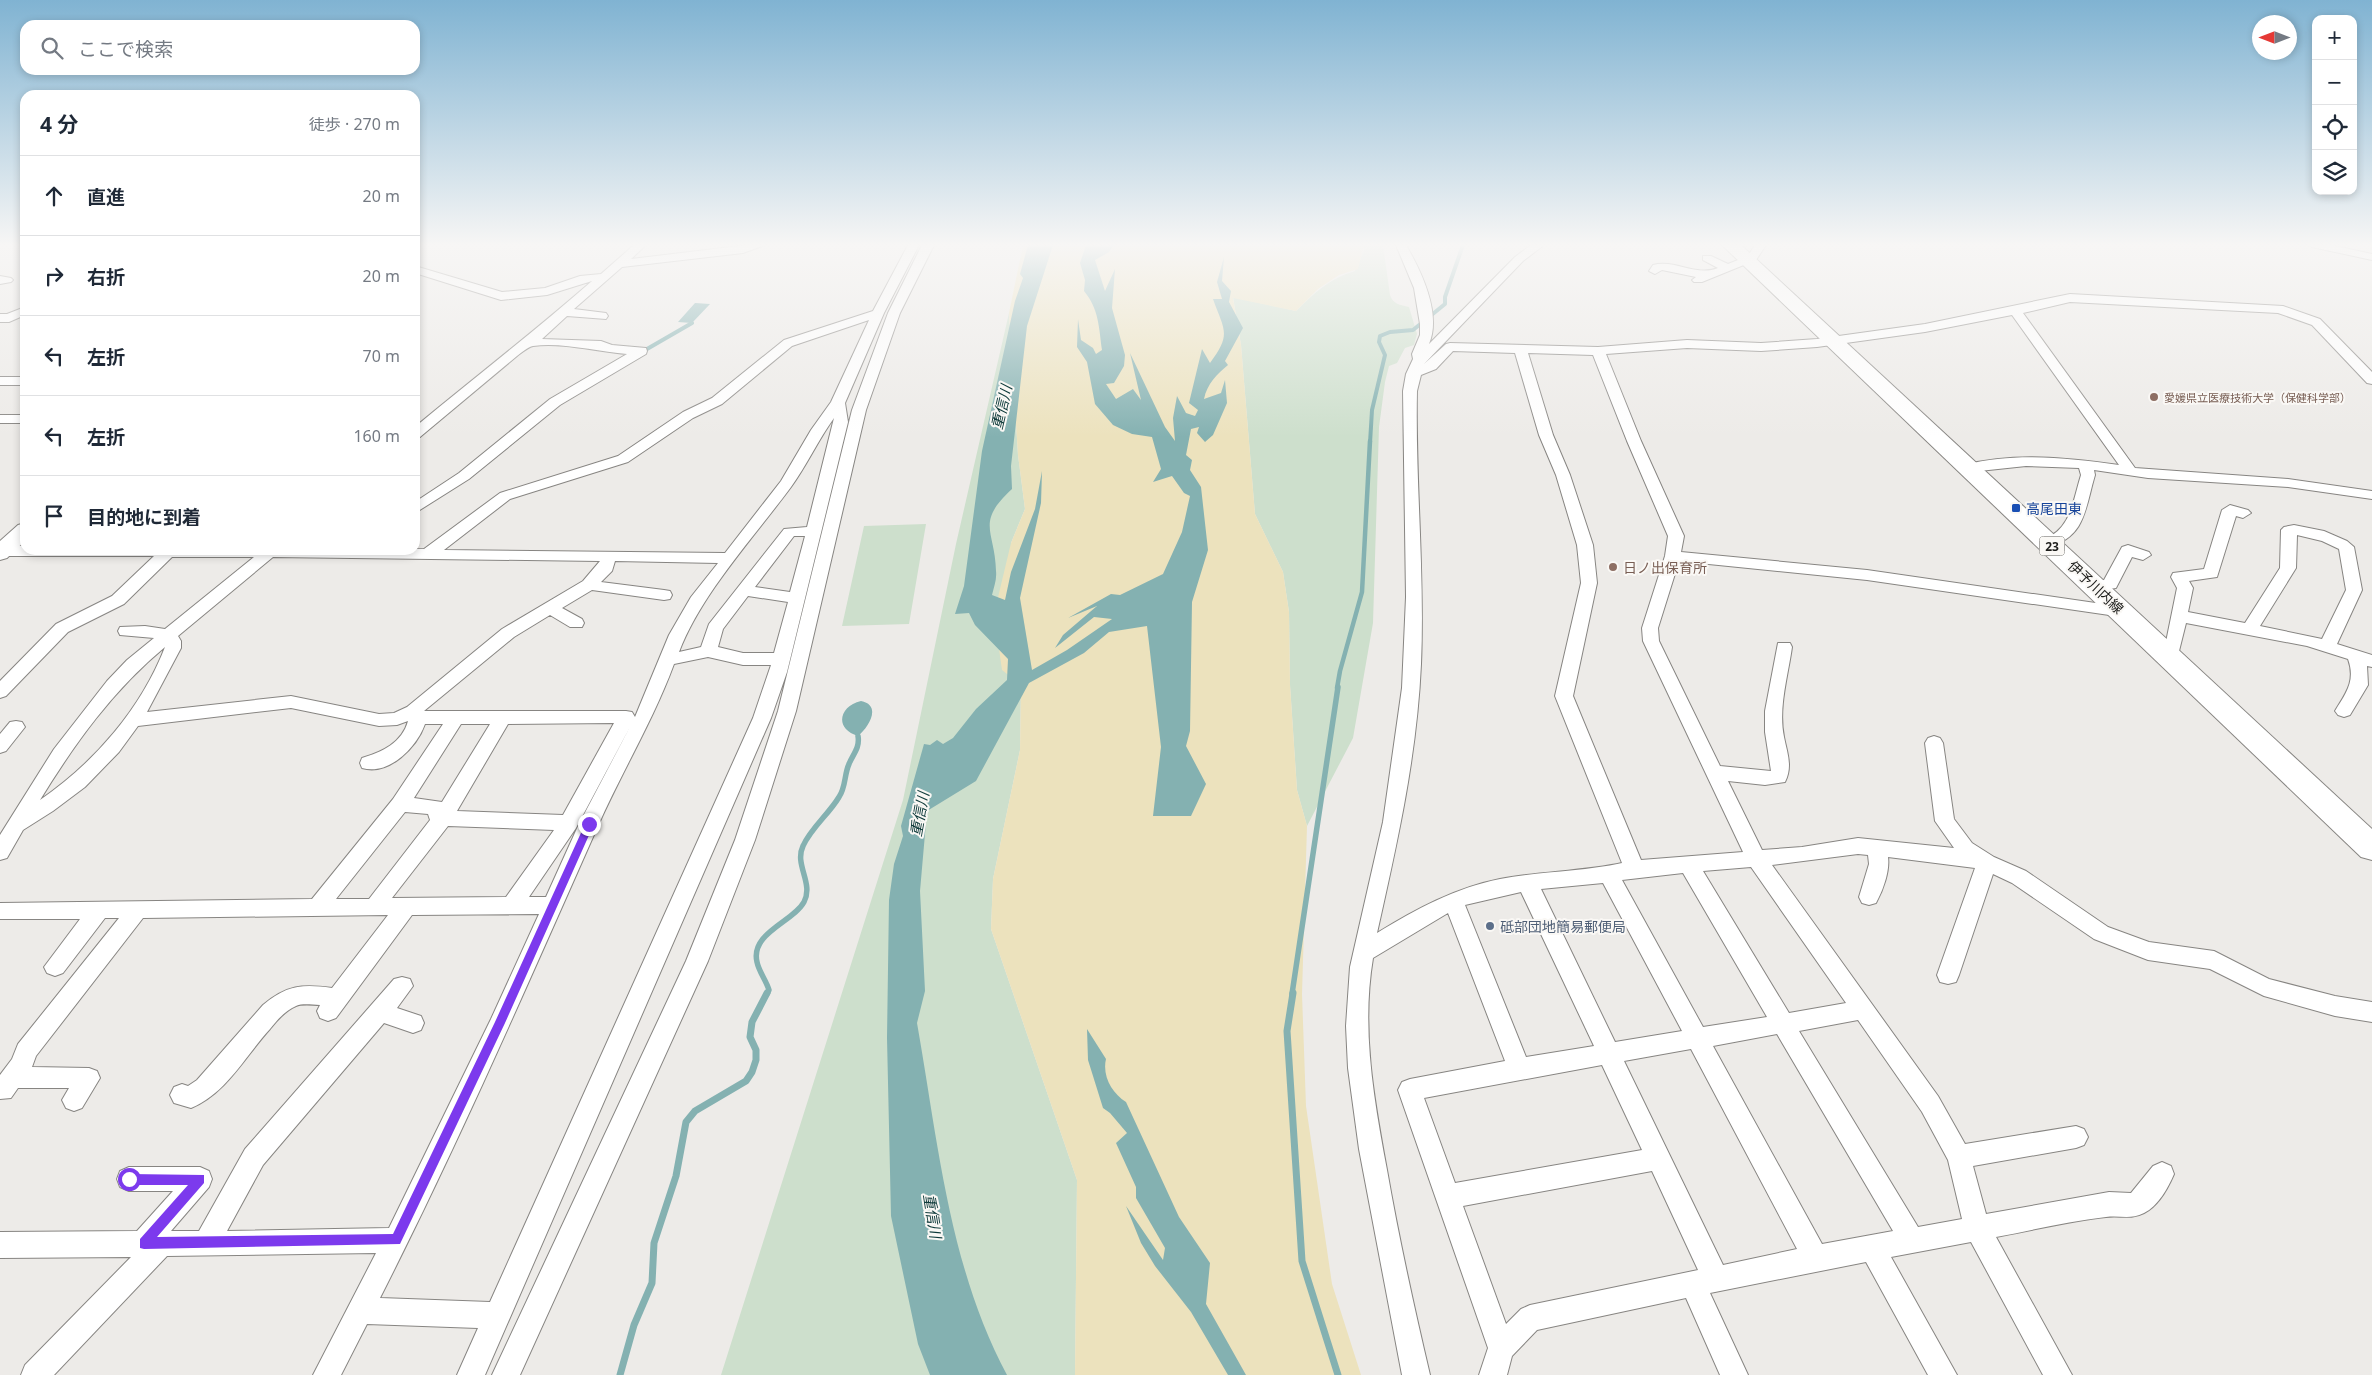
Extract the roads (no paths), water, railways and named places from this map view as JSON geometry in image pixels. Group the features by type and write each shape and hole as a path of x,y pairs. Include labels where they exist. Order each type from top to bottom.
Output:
{"main road":[{"name":"伊予川内線","path":"1800,309 2372,848"},
{"path":"1,552 20,534"}],"street":[{"path":"420,430 529,342 565,309"},
{"path":"471,1375 762,718 781,659 841,422 838,403 880,309"},
{"path":"506,1375 696,961 745,840 787,710 859,410 869,376 896,309"},
{"path":"1416,1375 1394,1274 1362,1095 1357,1031 1358,986 1365,934 1388,845 1406,740 1413,654 1414,588 1409,407 1419,352 1426,335 1426,309"},
{"path":"1416,368 1472,309"},
{"path":"1416,368 1431,366 1450,347 1598,351 1688,344 1761,347 1925,328 2023,309"},
{"path":"2279,309 2316,322 2372,380"},
{"path":"2015,311 2130,471"},
{"path":"562,312 602,316"},
{"path":"0,330 4,318 20,313"},
{"path":"427,554 505,496 623,459 688,415 717,401 788,343 878,313"},
{"path":"420,506 464,476 555,402 641,351 610,350 601,345 529,342"},
{"path":"1520,350 1546,435 1563,476 1585,545 1589,583 1564,696 1634,869"},
{"path":"1598,351 1634,441 1676,536 1673,556 1650,628 1651,642 1755,857 1930,1104 1959,1156 1977,1227 2058,1375"},
{"path":"327,1375 396,1240 589,824 651,703 671,648 688,615 787,482 818,430 838,403 869,376"},
{"path":"0,381 20,381"},
{"path":"0,419 20,419"},
{"path":"1970,468 2026,462 2085,465 2130,471 2288,483 2372,495"},
{"path":"2048,542 2059,539 2072,527 2088,475 2085,465"},
{"path":"2160,648 2173,647 2185,588 2179,577 2211,573 2230,510 2243,514"},
{"path":"2250,629 2288,568 2289,530 2299,530 2340,542 2346,547 2354,590 2327,647"},
{"path":"708,651 715,628 788,532 813,531"},
{"path":"2095,586 2110,584 2128,550 2143,555"},
{"path":"1,552 20,552"},
{"path":"420,554 729,558"},
{"path":"0,692 62,628 118,600 165,555"},
{"path":"0,852 63,748 94,705 132,664 267,555"},
{"path":"369,763 380,760 403,747 411,738 415,714 508,633 589,585 606,567 609,556"},
{"path":"1673,556 1867,575 2123,612"},
{"path":"589,585 664,595"},
{"path":"744,590 796,598"},
{"path":"549,608 576,623"},
{"path":"2180,616 2250,629 2327,647 2372,661"},
{"path":"16,826 87,775 134,720 173,648 173,641 168,635 126,631"},
{"path":"1714,772 1778,777 1780,773 1773,720 1784,647"},
{"path":"668,660 708,651 743,659 781,659"},
{"path":"2344,712 2361,684 2362,671 2355,655"},
{"path":"134,720 291,702 379,720 397,719 415,714 456,718 626,717 568,823 511,906"},
{"path":"317,908 400,804 456,718"},
{"path":"374,907 443,818 503,718"},
{"path":"1934,743 1945,821 1965,848 1987,863 2019,877 2102,933 2148,951 2214,960 2264,987 2335,1006 2372,1012"},
{"path":"400,804 432,806 437,808 438,817 443,818 568,823"},
{"path":"1363,953 1431,912 1454,902 1482,891 1528,884 1609,875 1634,869 1755,857 1802,855 1858,846 1953,856 1987,863"},
{"path":"1869,897 1879,864 1878,848"},
{"path":"1948,974 1987,863"},
{"path":"1688,864 1912,1240"},
{"path":"1609,875 1816,1258"},
{"path":"1528,884 1659,1158 1704,1282 1734,1375"},
{"path":"1454,902 1519,1069"},
{"path":"0,911 553,905"},
{"path":"182,1095 191,1097 214,1081 273,1010 285,999 297,995 332,1005 406,907"},
{"path":"55,967 99,910"},
{"path":"74,1100 89,1078 8,1083 22,1064 26,1052 50,1009 138,910"},
{"path":"206,1243 254,1157 402,986"},
{"path":"1501,1348 1410,1090 1609,1053 1863,1010"},
{"path":"379,1012 413,1023"},
{"path":"1959,1156 2076,1137"},
{"path":"1447,1197 1659,1158"},
{"path":"1493,1375 1501,1348 1530,1318 1816,1258 1977,1227 2109,1204 2123,1208 2142,1202 2162,1174"},
{"path":"35,1375 153,1244 200,1179 129,1179"},
{"path":"0,1245 396,1240"},
{"path":"1872,1248 1943,1375"},
{"path":"360,1311 497,1315"}],"water":[{"path":"689,309 705,309 692,323 678,322"},
{"name":"重信川","path":"1013,309 1032,309 1027,326 1011,466 1012,489 994,510 990,519 996,574 992,595 1005,600 1011,572 1035,509 1042,471 1041,503 1020,598 1032,670 1067,650 1112,619 1094,617 1055,648 1063,635 1097,606 1068,618 1111,594 1120,595 1163,574 1182,532 1190,496 1184,493 1172,476 1153,482 1161,469 1152,437 1132,434 1113,425 1095,404 1087,362 1077,347 1078,319 1081,340 1093,348 1096,354 1102,350 1099,326 1094,309 1112,309 1125,355 1124,366 1114,383 1106,384 1116,399 1133,389 1141,400 1130,353 1165,427 1175,441 1173,418 1177,396 1186,413 1195,416 1198,410 1189,403 1202,349 1210,363 1224,338 1223,325 1217,309 1233,309 1243,328 1225,361 1228,365 1213,380 1205,394 1204,399 1221,393 1225,380 1227,403 1213,435 1205,442 1197,433 1199,427 1191,429 1186,455 1192,460 1190,470 1201,487 1208,550 1192,602 1190,731 1186,746 1206,784 1191,816 1153,816 1161,747 1147,626 1109,632 1084,653 1029,683 976,781 927,811 920,891 925,991 917,1023 939,1158 959,1247 971,1291 987,1334 1007,1375 930,1375 918,1344 891,1216 887,1038 889,900 894,864 903,836 901,826 924,744 930,745 937,740 943,744 953,738 976,709 1007,680 1008,659 975,625 969,613 955,614 964,586 982,451"},
{"path":"861,701 871,707 872,717 858,736 850,733 845,728 842,718 848,708"},
{"path":"1087,1029 1106,1059 1105,1072 1109,1084 1116,1094 1126,1102 1179,1217 1210,1263 1206,1304 1246,1375 1228,1375 1191,1312 1155,1266 1141,1243 1126,1206 1163,1260 1165,1248 1136,1198 1136,1187 1116,1143 1127,1133 1110,1113 1103,1108 1088,1060"}],"waterway":[{"path":"1370,443 1372,410 1385,355 1379,342 1380,336 1390,332 1413,330 1439,309"},
{"path":"647,349 692,323"},
{"path":"1337,688 1362,592 1370,441"},
{"path":"1292,994 1338,687"},
{"path":"767,994 769,990 757,962 757,952 760,943 799,909 804,902 807,888 801,860 803,846 806,839 841,793 847,768 857,747 858,736"},
{"path":"620,1375 634,1325 652,1283 654,1243 676,1176 686,1122 695,1111 746,1081 752,1072 756,1060 756,1050 750,1037 752,1022 767,993"},
{"path":"1293,993 1287,1031 1302,1261 1338,1375"}],"place":[{"name":"愛媛県立医療技術大学（保健科学部）","path":"2154,397"},
{"name":"高尾田東","path":"2016,508"},
{"name":"日ノ出保育所","path":"1613,567"},
{"name":"砥部団地簡易郵便局","path":"1490,926"}]}
